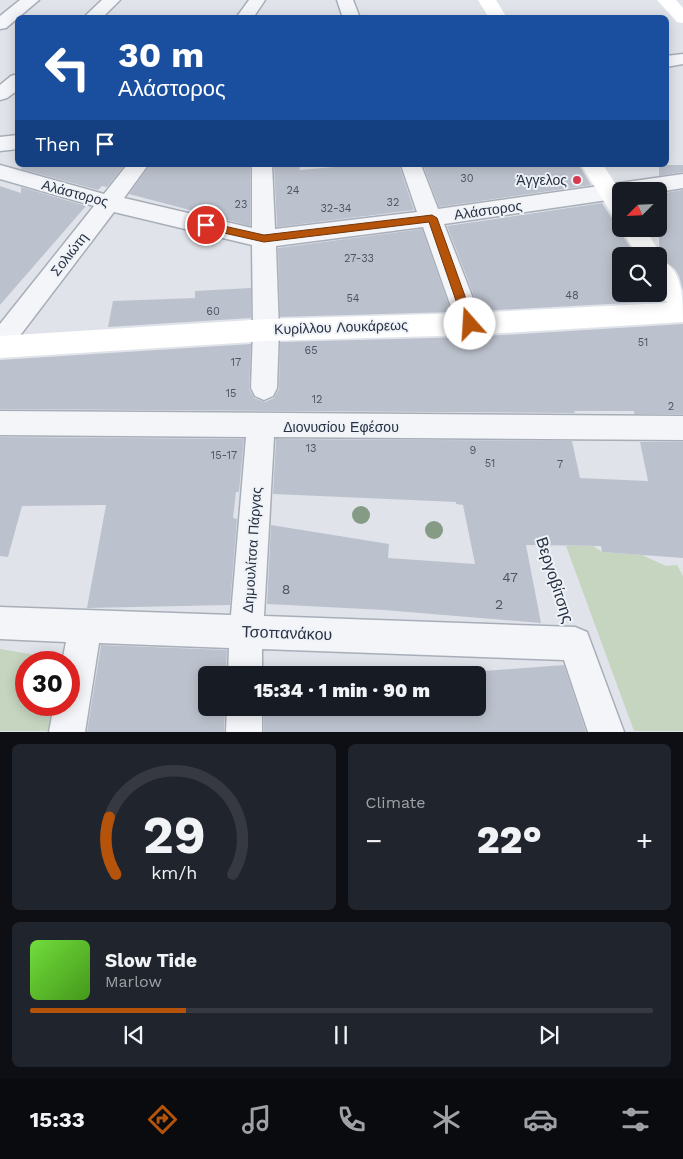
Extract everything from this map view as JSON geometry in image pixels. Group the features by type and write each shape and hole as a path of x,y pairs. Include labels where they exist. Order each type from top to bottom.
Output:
{"street":[{"path":"0,24 8,10 31,0"},
{"path":"94,15 112,0"},
{"path":"246,15 257,0"},
{"path":"345,0 351,15"},
{"path":"487,0 496,15"},
{"path":"666,0 683,18"},
{"path":"669,62 683,60"},
{"path":"0,94 15,82"},
{"path":"0,144 15,142"},
{"name":"Σολιώτη","path":"0,345 137,167"},
{"path":"262,167 266,330 264,388"},
{"path":"412,167 470,324"},
{"path":"593,167 612,195"},
{"name":"Αλάστορος","path":"0,172 110,203 264,239 432,218 612,201"},
{"name":"Αλάστορος","path":"668,185 683,181"},
{"path":"667,281 683,306"},
{"name":"Κυρίλλου Λουκάρεως","path":"0,345 266,330 470,324 683,312"},
{"name":"Διονυσίου Εφέσου","path":"0,423 683,428"},
{"name":"Δημουλίτσα Πάργας","path":"245,666 261,426"},
{"name":"Τσοπανάκου","path":"0,623 575,644"},
{"path":"67,732 85,627"},
{"path":"575,644 606,732"},
{"path":"244,716 244,732"}],"path":[{"name":"Βεργοβίτσης","path":"507,428 575,644"}],"green space":[{"path":"566,546 593,546 602,552 642,555 666,566 677,565 683,576 683,731 634,731"},
{"path":"0,649 15,652 15,716 50,716 48,731 0,731"}],"building":[{"path":"683,165 683,172 659,176 659,167"},
{"path":"22,167 123,167 107,187 102,186 98,190 21,169"},
{"path":"149,167 250,167 250,226 129,194"},
{"path":"274,167 299,167 300,170 335,167 400,167 414,210 277,227"},
{"path":"424,167 580,167 591,185 439,207"},
{"path":"0,186 21,193 21,187 86,206 0,305"},
{"path":"683,190 683,291 679,276 675,269 667,263 667,247 659,247 659,238 668,238 668,192"},
{"path":"602,203 612,217 612,238 624,238 630,247 612,247 612,302 646,302 480,311 447,226"},
{"path":"422,229 451,312 280,317 278,248"},
{"path":"251,288 251,318 108,327 113,301 195,298 195,291"},
{"path":"683,324 683,414 634,414 634,411 574,411 575,413 0,409 0,360 251,344 249,389 254,398 265,402 274,398 279,389 280,342 470,337"},
{"path":"0,437 244,439 239,492 236,492 233,518 237,519 230,605 87,608 106,505 22,506 8,557 0,556"},
{"path":"276,439 572,441 580,478 648,481 640,442 683,442 683,558 602,552 601,546 526,545 541,623 384,610 267,604 271,525 389,544 388,558 475,564 463,505 456,504 456,502 273,494"},
{"path":"101,645 227,650 226,666 198,666 198,716 225,716 224,732 87,732"},
{"path":"564,665 586,732 264,732 264,716 486,716 486,671"}],"place":[{"name":"Άγγελος","path":"577,180"}],"route":[{"path":"206,225 264,239 432,218 470,324"}]}
